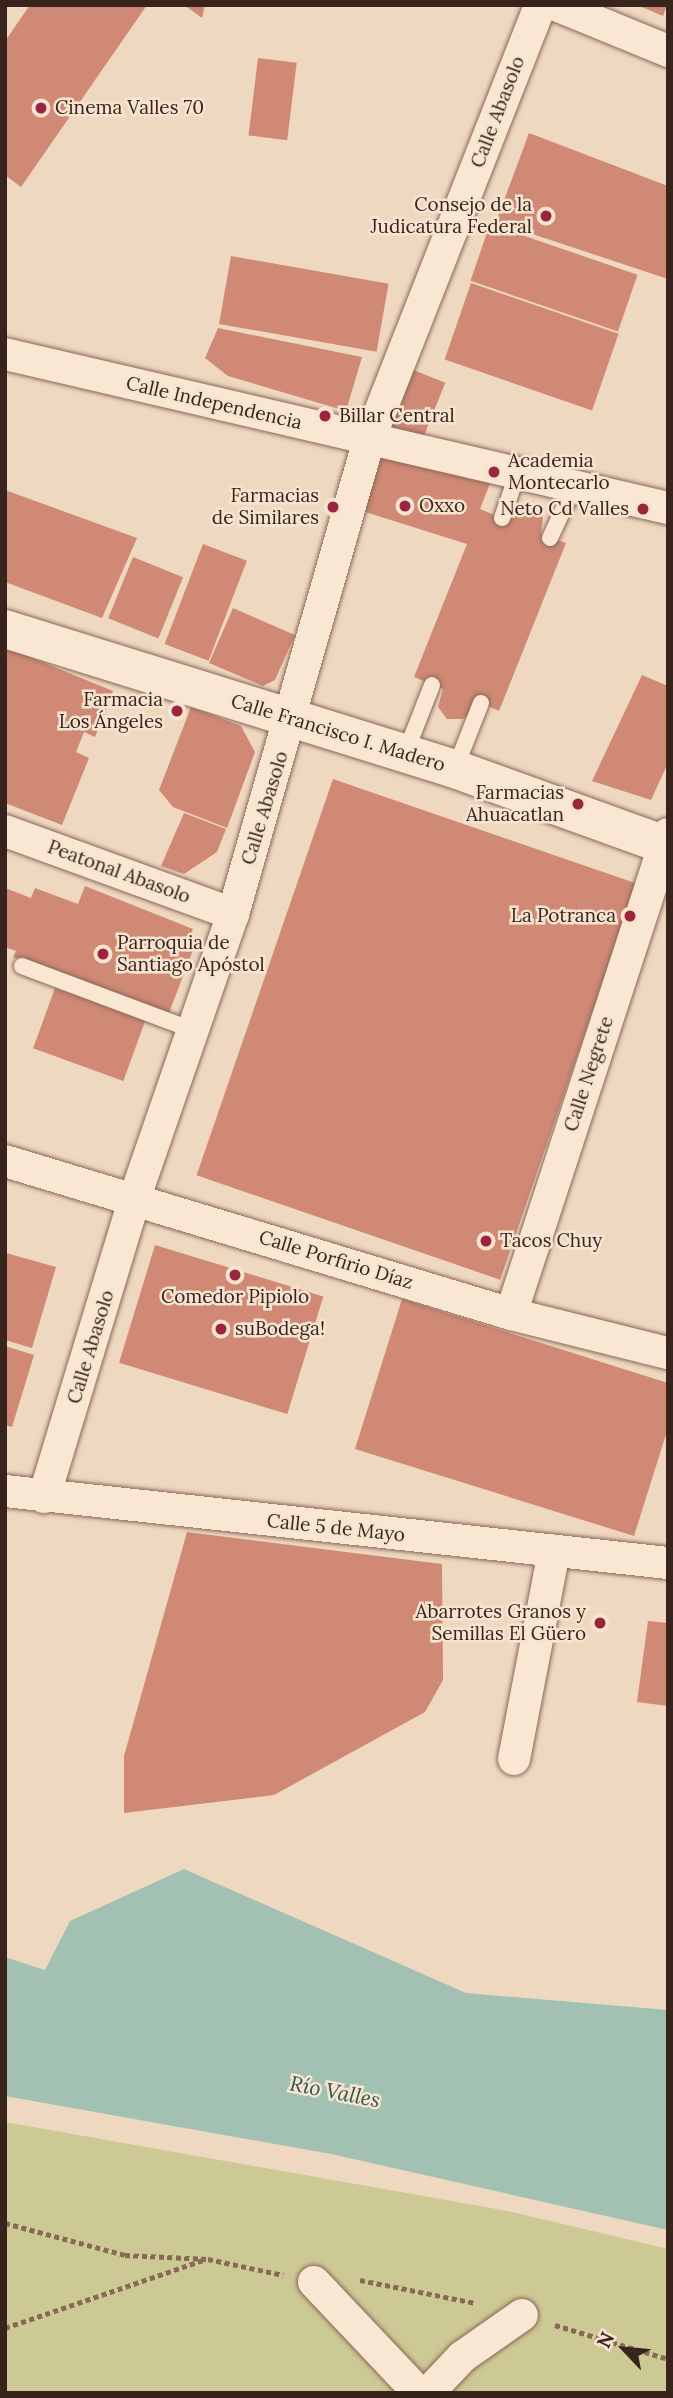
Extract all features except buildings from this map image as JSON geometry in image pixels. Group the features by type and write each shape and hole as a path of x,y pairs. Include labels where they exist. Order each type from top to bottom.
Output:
{"street":[{"name":"Calle Abasolo","path":"44,1497 135,1197 233,914 292,718 369,440 540,5"},
{"path":"556,5 668,51"},
{"name":"Calle Independencia","path":"5,354 668,508"},
{"name":"Calle Francisco I. Madero","path":"5,629 455,769 666,841"},
{"name":"Peatonal Abasolo","path":"5,831 233,914"},
{"name":"Calle Negrete","path":"512,1314 666,841"},
{"name":"Calle Porfirio Díaz","path":"5,1161 135,1197 512,1314 668,1353"},
{"name":"Calle 5 de Mayo","path":"5,1491 668,1563"},
{"path":"514,1759 554,1552"},
{"path":"314,2282 419,2393"},
{"path":"428,2393 462,2357 522,2315"}],"lane":[{"path":"502,518 518,472"},
{"path":"550,538 575,485"},
{"path":"405,754 432,685"},
{"path":"455,769 481,703"},
{"path":"22,966 192,1030"}],"path":[{"path":"5,2328 208,2259"}],"shaded area":[{"path":"5,2122 508,2211 668,2249 668,2393 5,2393"}],"water":[{"name":"Río Valles","path":"184,1869 466,1993 668,2010 668,2230 331,2154 5,2096 5,1957 45,1970 70,1921"}],"place":[{"name":"Cinema Valles 70","path":"41,108"},
{"name":"Consejo de la Judicatura Federal","path":"546,216"},
{"name":"Billar Central","path":"325,416"},
{"name":"Academia Montecarlo","path":"494,472"},
{"name":"Oxxo","path":"405,506"},
{"name":"Farmacias de Similares","path":"333,507"},
{"name":"Neto Cd Valles","path":"643,509"},
{"name":"Farmacia Los Ángeles","path":"177,711"},
{"name":"Farmacias Ahuacatlan","path":"578,804"},
{"name":"La Potranca","path":"630,916"},
{"name":"Parroquia de Santiago Apóstol","path":"103,954"},
{"name":"Tacos Chuy","path":"486,1241"},
{"name":"Comedor Pipiolo","path":"235,1275"},
{"name":"suBodega!","path":"221,1329"},
{"name":"Abarrotes Granos y Semillas El Güero","path":"600,1623"}]}
